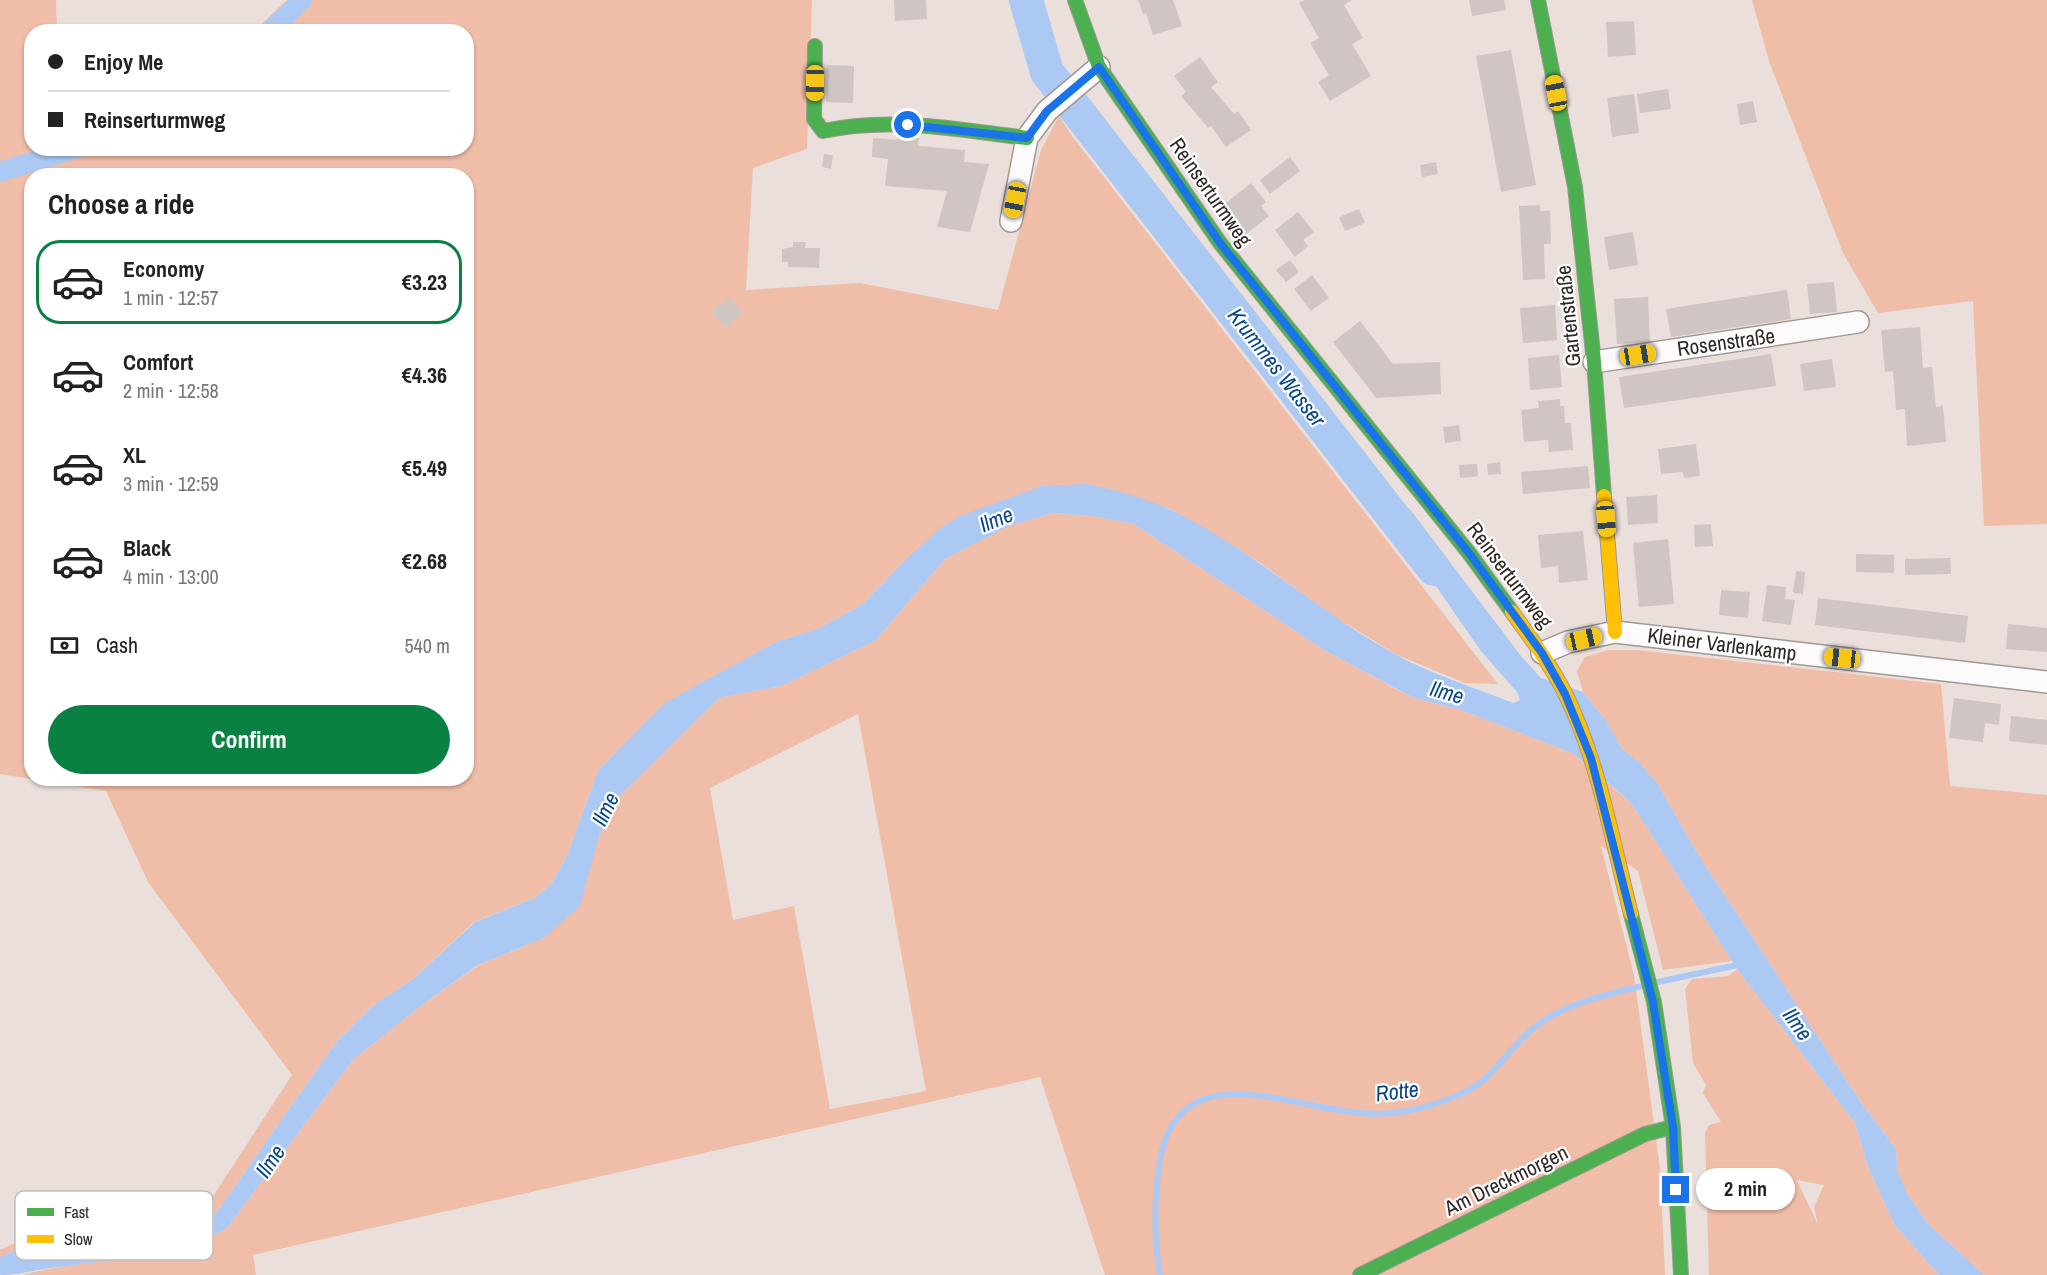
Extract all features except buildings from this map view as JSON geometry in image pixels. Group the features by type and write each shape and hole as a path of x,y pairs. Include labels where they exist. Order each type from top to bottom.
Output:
{"main road":[{"name":"Reinserturmweg","path":"1075,0 1099,67 1220,243 1469,553 1542,653 1565,694 1591,758 1653,1002 1673,1127 1681,1275"},
{"name":"Gartenstraße","path":"1538,0 1575,187 1594,362 1615,632"},
{"path":"815,46 814,119 823,131 842,126 885,123 1027,138"},
{"name":"Am Dreckmorgen","path":"1360,1275 1645,1134 1673,1127"}],"street":[{"path":"1011,221 1027,138 1047,111 1099,67"},
{"name":"Rosenstraße","path":"1594,362 1858,322"},
{"name":"Kleiner Varlenkamp","path":"1542,653 1568,642 1615,632 2047,682"}],"shaded area":[{"path":"0,0 56,0 57,24 24,24 24,156 474,156 474,24 261,24 287,0 812,0 807,149 753,168 746,290 860,283 998,310 1041,150 1059,116 1072,136 1498,684 1465,683 1397,655 1327,612 1261,563 1170,509 1087,484 903,562 863,604 818,629 776,642 665,704 598,771 567,856 552,883 535,898 474,922 412,980 375,1004 337,1041 213,1215 213,1196 292,1075 148,882 106,791 75,786 474,786 474,168 24,168 24,778 0,774"},
{"path":"1752,0 2047,0 2047,524 1984,526 1973,301 1878,313 1843,253 1769,61"},
{"path":"1053,513 1091,516 1134,524 1324,650 1414,698 1461,710 1574,754 1632,804 1732,961 1663,970 1638,871 1601,846 1634,975 1660,1169 1665,1275 1105,1275 1040,1077 253,1255 256,1275 22,1275 111,1260 213,1260 213,1234 227,1228 353,1060 422,1005 479,965 544,938 599,837 613,803 719,698 781,686 875,641 945,559 1009,526","holes":["858,714 926,1091 830,1109 794,906 733,920 710,788"]},
{"path":"1608,650 1637,650 1941,684 1950,786 2047,795 2047,1275 1984,1275 1928,1224 1907,1193 1897,1170 1896,1149 1862,1104 1697,853 1657,783 1640,763 1622,749 1607,722 1583,692 1577,671 1585,657"},
{"path":"1737,969 1855,1123 1868,1167 1894,1224 1939,1275 1709,1275 1705,1133 1709,1125 1721,1122 1703,1093 1706,1085 1693,1063 1685,989 1692,979 1729,976","holes":["1797,1180 1824,1185 1814,1207 1818,1225"]},
{"path":"15,1243 15,1252 0,1257 0,1250"}],"water":[{"name":"Ilme","path":"1087,484 1118,491 1169,509 1228,542 1338,619 1408,661 1513,703 1520,700 1517,692 1481,651 1404,540 1409,508 1521,656 1541,678 1583,692 1607,722 1622,749 1640,763 1657,783 1697,853 1862,1104 1896,1149 1897,1170 1907,1193 1928,1224 1984,1275 1939,1275 1894,1224 1868,1167 1855,1123 1737,969 1632,804 1574,754 1461,710 1414,698 1324,650 1134,524 1091,516 1053,513 1009,526 945,559 875,641 781,686 719,698 613,803 599,837 580,906 544,938 478,965 422,1005 353,1060 227,1228 213,1235 213,1215 337,1041 375,1004 412,980 475,922 535,898 552,883 567,856 598,771 665,703 776,642 818,629 863,604 903,562 942,527 960,516 1042,486"},
{"path":"15,1252 15,1260 116,1260 0,1275 0,1257"}],"waterway":[{"path":"277,24 302,0"},
{"name":"Krummes Wasser","path":"1026,0 1047,72 1434,569"},
{"path":"0,172 51,156"},
{"name":"Rotte","path":"1658,982 1742,964"},
{"name":"Rotte","path":"1160,1275 1155,1220 1159,1166 1169,1132 1185,1110 1207,1098 1233,1094 1262,1096 1371,1114 1400,1112 1435,1104 1476,1085 1490,1074 1532,1029 1551,1016 1589,1000 1642,986"}],"traffic: fast":[{"path":"1075,0 1099,67 1220,243 1469,553 1512,612"},
{"path":"1538,0 1575,187 1594,362 1604,496"},
{"path":"815,46 814,119 823,131 848,127 900,125 950,128 1027,138"},
{"path":"1631,914 1654,1002 1673,1127 1681,1275"},
{"path":"1360,1275 1645,1134 1673,1127"}],"traffic: slow":[{"path":"1604,496 1615,632"},
{"path":"1512,612 1553,672 1577,719 1604,802 1631,914"}],"route":[{"path":"908,125 1027,138 1047,111 1099,67 1220,243 1469,553 1542,653 1565,694 1591,758 1642,953 1661,1042 1673,1127 1676,1190"}]}
